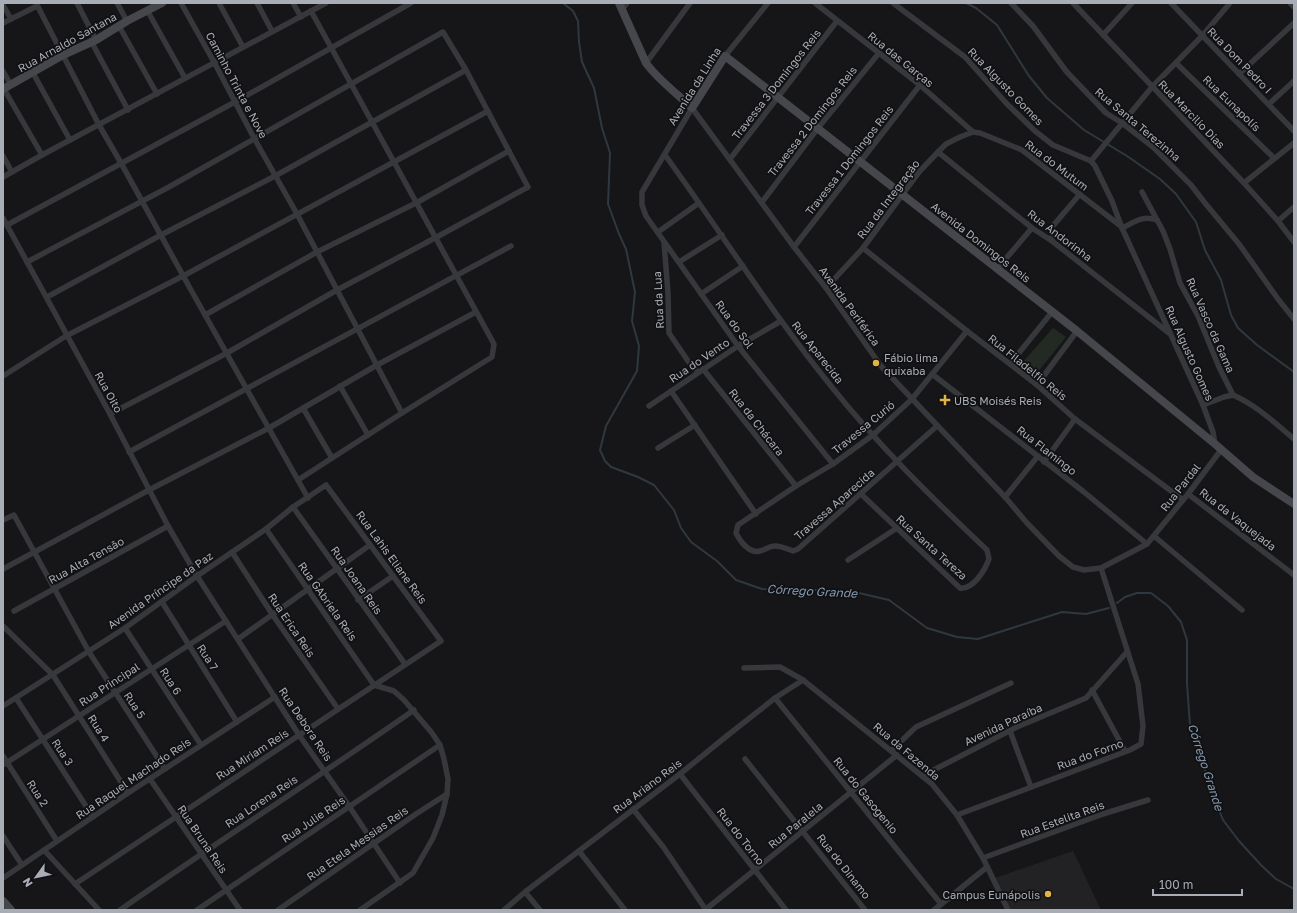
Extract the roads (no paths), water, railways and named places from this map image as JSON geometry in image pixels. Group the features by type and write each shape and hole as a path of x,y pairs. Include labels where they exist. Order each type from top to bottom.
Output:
{"street":[{"path":"76,3 128,110"},
{"path":"117,3 127,21"},
{"name":"Caminho Trinta e Nove","path":"181,3 297,214 402,413"},
{"path":"218,3 243,47"},
{"path":"257,3 272,31"},
{"path":"293,3 301,17"},
{"path":"3,177 326,3"},
{"path":"7,225 235,102 411,3"},
{"path":"646,63 690,3"},
{"name":"Avenida da Linha","path":"645,185 725,56 768,3"},
{"name":"Rua das Garças","path":"815,3 920,85 973,132"},
{"name":"Rua Algusto Gomes","path":"893,3 965,57 1007,104 1035,131 1053,145 1091,161 1095,166 1203,405 1218,447"},
{"name":"Rua Santa Terezinha","path":"1011,3 1033,26 1066,71 1085,92 1106,113 1122,123 1157,151 1191,184 1204,203 1239,244 1278,300 1294,319"},
{"name":"Rua Marcilio Dias","path":"1073,3 1244,183 1278,221 1294,242"},
{"path":"1103,35 1132,3"},
{"name":"Rua Dom Pedro I","path":"1171,3 1294,131"},
{"path":"1091,161 1152,87 1202,36 1230,3"},
{"path":"1290,3 1294,7"},
{"path":"3,23 37,4 99,125 308,498"},
{"name":"Rua Arnaldo Santana","path":"6,88 157,4"},
{"path":"3,5 11,19"},
{"path":"623,5 646,63 660,80 692,108"},
{"path":"147,10 185,78"},
{"path":"298,480 402,413 492,358 494,344 311,11"},
{"name":"Travessa 3 Domingos Reis","path":"730,159 837,21"},
{"path":"1239,74 1294,23"},
{"path":"119,26 157,94"},
{"path":"27,262 141,201 443,32 466,70 528,187 337,290 226,353 110,414"},
{"name":"Travessa 2 Domingos Reis","path":"762,202 818,128 879,53"},
{"name":"Avenida Domingos Reis","path":"725,56 1077,331 1253,477 1294,504"},
{"name":"Rua Eunapolís","path":"1176,63 1274,158"},
{"path":"47,297 161,235 275,176 466,70"},
{"path":"3,71 6,88 42,155"},
{"path":"33,73 70,140"},
{"path":"1269,104 1294,81"},
{"name":"Travessa 1 Domingos Reis","path":"794,247 862,162 920,85"},
{"name":"Avenida Periférica","path":"692,108 826,288 881,366 1054,550 1073,567 1084,570 1101,568"},
{"path":"3,376 66,336 183,276 393,161 488,111"},
{"name":"Rua da Integração","path":"826,288 863,248 919,172 946,144 973,132"},
{"name":"Rua do Mutum","path":"973,132 980,133 1022,150 1122,228"},
{"path":"1244,183 1294,143"},
{"path":"205,315 317,252 416,203 509,151"},
{"name":"Rua Andorinha","path":"938,152 1032,228 1052,241 1171,334"},
{"name":"Rua Aparecida","path":"665,155 781,320 831,386 898,462 979,543"},
{"path":"3,156 12,172"},
{"name":"Rua do Sol","path":"645,185 642,192 642,205 646,216 738,346 833,464"},
{"name":"Rua Vasco da Gama","path":"1142,192 1170,249 1180,283 1198,316 1219,368 1232,395"},
{"path":"1052,241 1052,227 1080,194"},
{"path":"658,232 699,203"},
{"path":"1278,221 1294,206"},
{"path":"1122,228 1146,217 1157,220"},
{"name":"Rua Oito","path":"3,218 47,297 66,336 110,414 168,526 196,576"},
{"path":"997,269 1032,228"},
{"path":"679,262 722,235"},
{"name":"Rua da Lua","path":"664,241 669,333 688,361 700,371"},
{"path":"129,452 510,246"},
{"name":"Rua Filadelfio Reis","path":"863,248 1037,385 1075,420 1183,500"},
{"path":"701,294 743,266"},
{"path":"3,569 149,490 269,428 377,365 476,312"},
{"path":"1010,364 1052,312"},
{"name":"Rua do Vento","path":"649,406 738,346 781,320"},
{"name":"Travessa Curió","path":"754,515 796,486 833,464 873,435 912,399 946,355 967,331"},
{"path":"1037,385 1077,331"},
{"name":"Rua da Chácara","path":"700,371 796,486"},
{"name":"Rua Flamingo","path":"932,374 1084,492 1147,544"},
{"path":"340,386 368,435"},
{"path":"671,391 754,515"},
{"path":"1203,405 1232,395 1259,410 1294,439"},
{"path":"303,408 332,458"},
{"path":"1044,462 1075,420"},
{"path":"658,448 695,425"},
{"name":"Travessa Aparecida","path":"754,515 738,525 736,533 739,539 748,548 755,551 760,551 774,546 793,551 798,549 898,462 936,426"},
{"name":"Rua Pardal","path":"1147,544 1188,494 1218,447"},
{"path":"1005,497 1038,456"},
{"name":"Avenida Príncipe da Paz","path":"3,706 125,628 196,576 266,529 326,485"},
{"name":"Rua Lahis Eliane Reis","path":"326,485 441,641"},
{"name":"Rua Santa Tereza","path":"862,494 960,588 965,589 970,586 985,569 989,559 987,550 979,543"},
{"name":"Rua da Vaquejada","path":"1188,494 1294,575"},
{"name":"Rua Joana Reis","path":"294,507 336,569 405,664"},
{"name":"Rua 5","path":"3,520 14,514 89,652 165,769"},
{"name":"Rua Alta Tensão","path":"14,611 168,526"},
{"path":"848,560 897,528"},
{"name":"Rua GAbriela Reis","path":"266,529 374,685"},
{"path":"1154,536 1242,610"},
{"path":"1127,652 1101,568 1147,544"},
{"path":"238,639 370,545"},
{"name":"Rua Erica Reis","path":"232,552 272,614 338,709"},
{"name":"Rua Debora Reis","path":"196,576 299,735 349,806 400,883"},
{"path":"358,600 393,576"},
{"name":"Rua 7","path":"162,602 237,722"},
{"name":"Rua Principal","path":"5,764 226,621"},
{"name":"Rua 4","path":"3,626 53,675 128,793"},
{"name":"Rua 6","path":"125,628 201,745"},
{"name":"Rua Miriam Reis","path":"75,884 441,641"},
{"name":"Avenida Paraíba","path":"922,776 1010,731 1086,698 1127,652"},
{"name":"Rua do Forno","path":"957,815 1141,744 1143,726 1138,684 1127,652"},
{"name":"Rua da Fazenda","path":"744,668 780,667 803,680 892,750 932,784 957,815 983,858 1008,910"},
{"name":"Rua Ariano Reis","path":"504,910 525,892 680,774 775,698 803,680"},
{"path":"892,750 916,727 1011,683"},
{"path":"360,910 413,873 433,838 442,815 447,794 448,779 440,745 414,710 394,691 374,685"},
{"path":"1092,690 1125,751"},
{"name":"Rua Raquel Machado Reis","path":"3,878 150,778 275,697"},
{"name":"Rua 3","path":"16,698 93,817"},
{"name":"Rua do Gasogenio","path":"775,698 941,904"},
{"name":"Rua Lorena Reis","path":"120,910 414,710"},
{"path":"1010,731 1031,787"},
{"name":"Rua Julie Reis","path":"197,910 440,745"},
{"name":"Rua Paralela","path":"705,910 897,755"},
{"name":"Rua 2","path":"3,756 5,764 57,841"},
{"name":"Rua do Dinamo","path":"745,759 866,910"},
{"name":"Rua do Torno","path":"680,774 786,910"},
{"name":"Rua Bruna Reis","path":"150,778 240,910"},
{"name":"Rua Etela Messias Reis","path":"278,910 447,794"},
{"name":"Rua Estelita Reis","path":"983,858 1103,814 1148,800"},
{"path":"633,809 664,848 705,910"},
{"path":"3,836 22,865"},
{"path":"44,850 99,910"},
{"path":"579,851 625,910"},
{"path":"934,910 987,867"},
{"path":"525,892 540,910"},
{"path":"3,901 12,910"}],"waterway":[{"name":"Córrego Grande","path":"563,3 573,11 578,21 582,62 594,88 602,128 610,153 608,204 626,249 635,292 632,321 639,346 637,371 606,426 600,450 605,461 611,467 638,477 654,485 674,510 681,528 691,542 717,561 736,580 762,589 859,593 889,600 927,628 957,637 978,639 1062,612 1086,614 1109,608"},
{"path":"966,3 976,8 997,25 1029,76 1047,98 1084,130 1127,156 1160,179 1176,194 1196,222 1205,250 1221,280 1231,315 1238,328 1257,345 1294,372"},
{"name":"Córrego Grande","path":"1117,603 1125,597 1137,593 1151,593 1168,606 1181,622 1187,640 1187,684 1190,725 1213,795 1223,820 1239,841 1261,865 1276,879 1294,889"}],"place":[{"name":"Fábio lima quixaba","path":"876,363"},
{"name":"UBS Moisés Reis","path":"945,400"},
{"name":"Campus Eunápolis","path":"1048,894"}]}
